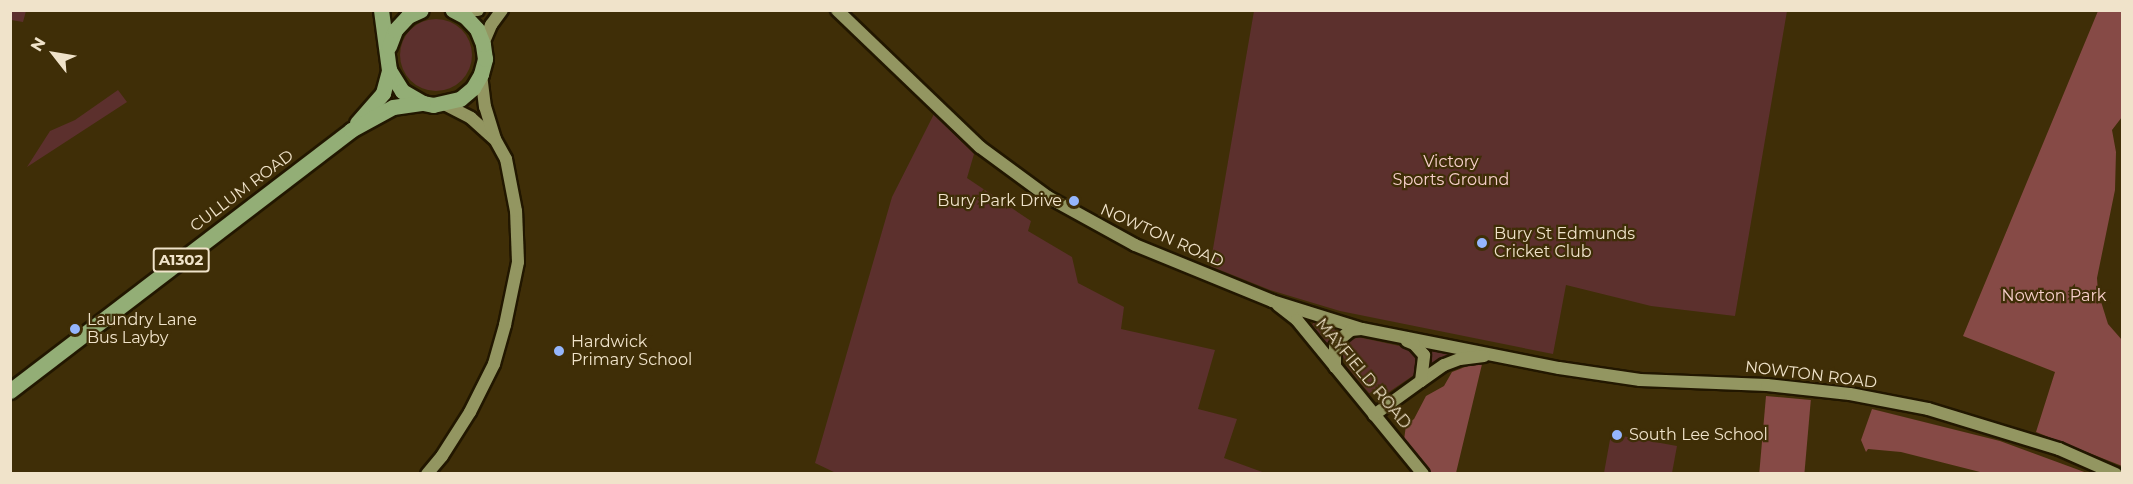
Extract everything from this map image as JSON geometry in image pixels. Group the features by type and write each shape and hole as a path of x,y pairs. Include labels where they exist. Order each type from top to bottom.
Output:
{"main road":[{"path":"381,10 389,70 402,91 423,103"},
{"path":"388,49 394,30 408,16 421,10"},
{"path":"444,104 460,99 473,88 481,74 485,59 483,44 477,29 466,17 453,10"},
{"name":"CULLUM ROAD","path":"351,130 383,93 389,70"},
{"name":"CULLUM ROAD","path":"10,391 351,130 393,107 423,103 444,104"}],"street":[{"path":"461,10 478,10"},
{"path":"483,44 491,25 502,10"},
{"name":"NOWTON ROAD","path":"837,10 980,147 1048,197 1135,245 1272,301 1362,329 1634,380 1767,385 1850,394 1928,409 2059,449 2116,474"},
{"path":"427,474 442,456 470,412 494,364 505,326 518,262 516,211 506,159 495,139 485,107 481,74"},
{"path":"444,104 471,118 495,139"},
{"name":"MAYFIELD ROAD","path":"1272,301 1297,320 1423,474"},
{"path":"1335,368 1335,347 1340,339 1352,330 1362,329"},
{"name":"NOWTON ROAD","path":"1395,336 1414,344 1424,355 1421,381"},
{"name":"NOWTON ROAD","path":"1374,415 1444,365 1460,359 1492,355"}],"green space":[{"path":"10,11 26,11 23,22 11,20"},
{"name":"Victory Sports Ground","path":"1254,11 1787,11 1735,316 1651,306 1566,285 1553,354 1340,311 1270,290 1210,266"},
{"name":"Nowton Park","path":"2098,11 2122,11 2122,117 2112,130 2116,152 2115,190 2097,278 2098,292 2108,324 2122,340 2122,466 2036,432 2055,372 1963,336"},
{"path":"436,19 456,25 466,35 472,55 466,75 456,85 436,91 416,85 406,75 400,55 406,35 416,25"},
{"path":"118,90 127,102 27,167 50,131 75,120"},
{"path":"934,114 974,154 967,178 1031,221 1028,231 1072,257 1078,283 1124,307 1121,329 1215,350 1198,409 1237,419 1224,458 1265,473 838,474 815,463 892,197"},
{"path":"1315,320 1341,328 1330,349 1311,327"},
{"path":"1358,337 1409,348 1415,356 1417,366 1414,375 1381,396 1369,393 1347,367 1343,356 1346,343"},
{"path":"1426,346 1452,353 1429,368"},
{"path":"1483,360 1456,473 1431,473 1404,440 1406,425 1414,419 1426,396 1444,386 1452,372"},
{"path":"1766,396 1811,400 1804,474 1759,473"},
{"path":"1872,409 2000,441 2087,473 1984,473 1901,452 1868,449 1866,452 1861,440"},
{"path":"1611,434 1677,446 1672,473 1604,473"}],"place":[{"name":"Bury Park Drive","path":"1074,201"},
{"name":"Bury St Edmunds Cricket Club","path":"1482,243"},
{"name":"Laundry Lane Bus Layby","path":"75,329"},
{"name":"Hardwick Primary School","path":"559,351"},
{"name":"South Lee School","path":"1617,435"}]}
